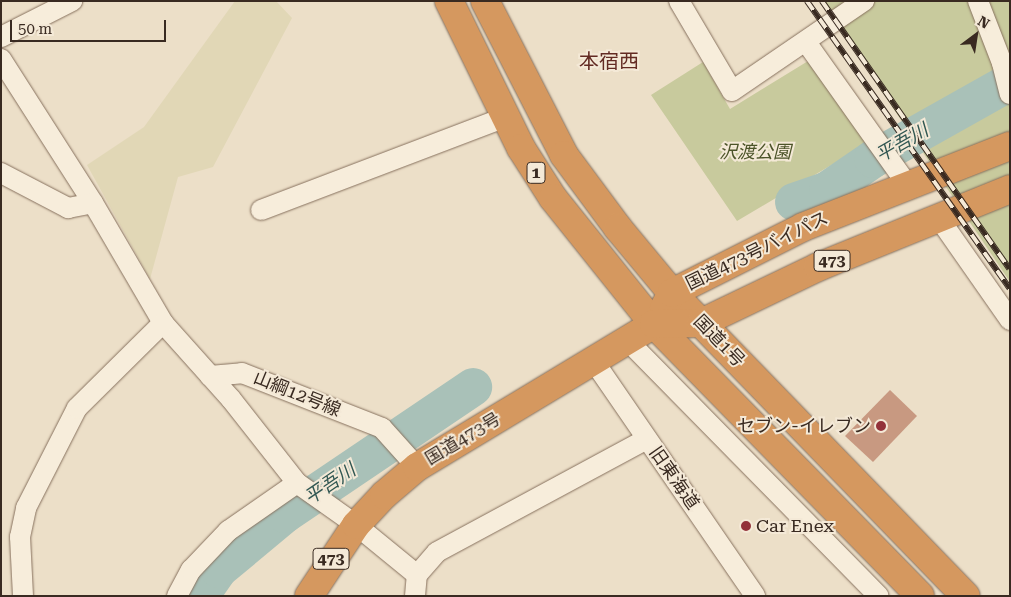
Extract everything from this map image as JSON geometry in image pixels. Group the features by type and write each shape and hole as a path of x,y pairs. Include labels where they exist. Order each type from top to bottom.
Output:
{"highway":[{"name":"国道1号","path":"450,1 521,148 553,198 654,324 920,596"},
{"name":"国道1号","path":"485,1 564,155 672,293 966,596"},
{"name":"国道473号バイパス","path":"654,324 672,293 803,227 903,179 1010,146"},
{"name":"473","path":"654,324 701,323 818,267 1010,189"},
{"name":"国道473号","path":"309,596 356,525 384,495 417,467 654,324"}],"street":[{"path":"1,37 72,1"},
{"path":"679,1 732,91 864,1"},
{"path":"978,1 1002,63 1010,94"},
{"path":"806,42 903,179"},
{"path":"1,59 93,203 163,323 210,376 297,483 356,525 417,575"},
{"path":"261,210 506,118"},
{"path":"1,173 68,208 93,203"},
{"path":"938,217 1010,320"},
{"path":"23,596 20,537 31,499 77,408 163,323"},
{"path":"627,340 879,596"},
{"name":"旧東海道","path":"593,360 755,596"},
{"name":"山綱12号線","path":"210,376 242,372 382,428 417,467"},
{"path":"758,431 759,474"},
{"path":"415,596 417,575 437,552 647,439"},
{"path":"177,596 191,570 228,531 297,483"}],"shaded area":[{"path":"235,1 276,1 292,18 213,167 178,177 150,279 87,165 144,127"}],"green space":[{"path":"821,1 1010,1 1010,282"},
{"name":"沢渡公園","path":"813,58 870,142 737,221 651,95 703,62 730,109"}],"building":[{"name":"セブン-イレブン","path":"890,390 917,416 873,462 845,436"}],"waterway":[{"name":"平吾川","path":"794,202 828,190 873,159 1010,82"},
{"name":"平吾川","path":"200,596 219,569 285,514 473,387"}],"railway":[{"path":"807,1 1010,289"},
{"path":"822,1 1010,269"}],"place":[{"name":"セブン-イレブン","path":"881,426"},
{"name":"Car Enex","path":"746,526"}],"district":[{"name":"本宿西","path":"609,61"}]}
